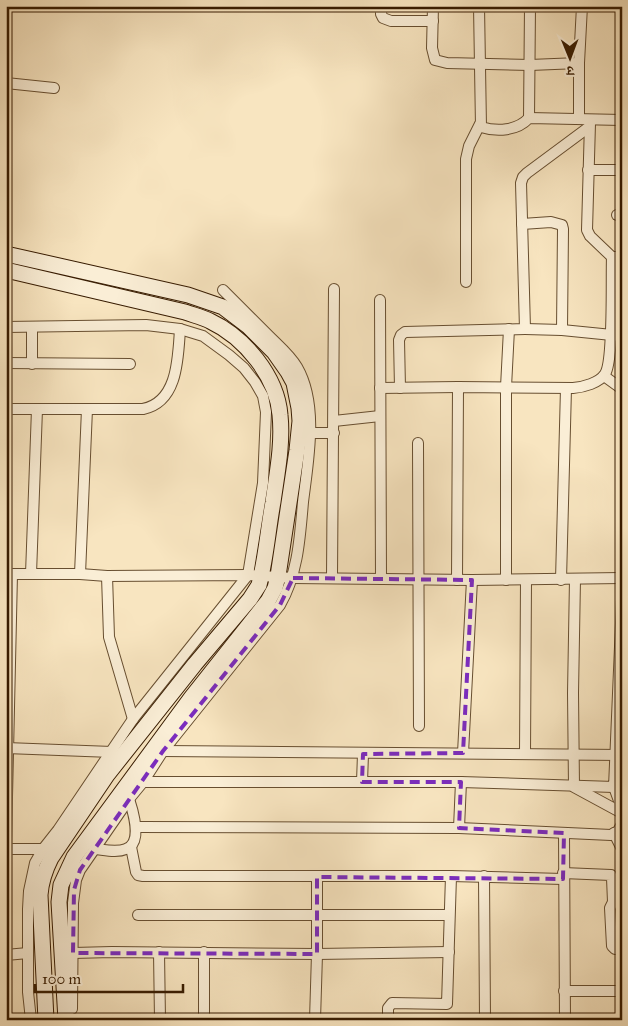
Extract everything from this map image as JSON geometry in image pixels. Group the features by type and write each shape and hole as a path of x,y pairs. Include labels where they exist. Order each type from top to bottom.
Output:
{"street":[{"path":"381,6 383,18 391,21 433,22"},
{"path":"433,6 432,48 435,60 447,63 479,64 530,65 579,63"},
{"path":"466,282 466,159 469,146 480,124 479,6"},
{"path":"480,124 484,128 511,129 522,125 529,118 530,6"},
{"path":"579,119 582,6"},
{"path":"6,83 54,88"},
{"path":"529,118 579,119 590,123 622,120"},
{"path":"380,388 566,388 581,387 604,376 608,365 617,257 590,236 587,230 590,123"},
{"path":"525,329 520,188 523,177 590,123"},
{"path":"588,170 622,170"},
{"path":"522,224 551,222 562,225 562,330"},
{"path":"6,254 188,294 223,307 248,326 274,352 288,372 297,395 300,421 285,577 287,593 280,605 163,751 95,849 76,880 73,903 72,1020"},
{"path":"6,270 185,312 211,322 234,337 262,364 278,402 281,423 281,442 255,575 133,719 112,752 43,849 36,863 29,891 28,992 31,1020"},
{"path":"332,578 334,289"},
{"path":"66,1020 59,902 61,885 66,872 74,857 191,698 285,577 299,538 310,433 303,379 297,366 287,354 223,290"},
{"path":"380,300 381,579"},
{"path":"6,327 146,325 180,330 203,336 244,368 263,396 266,412 263,483 255,575 258,585 250,599 195,664 107,775 48,864 41,883 40,895 46,1020"},
{"path":"32,327 32,364"},
{"path":"506,580 506,387 509,329"},
{"path":"400,388 399,340 405,332 525,329 562,330 622,336"},
{"path":"6,409 143,409 156,405 162,399 174,377 180,330"},
{"path":"6,364 130,364"},
{"path":"604,376 622,389"},
{"path":"457,580 458,387"},
{"path":"560,580 566,388"},
{"path":"31,574 37,409"},
{"path":"80,574 87,409"},
{"path":"334,420 380,416"},
{"path":"310,433 334,433"},
{"path":"418,443 418,726"},
{"path":"6,841 9,574 106,576 255,575 457,580 622,578"},
{"path":"106,576 109,637 133,719"},
{"path":"574,787 572,693 575,579"},
{"path":"463,753 472,580"},
{"path":"525,754 526,580"},
{"path":"622,600 619,755 614,787 622,809"},
{"path":"7,748 112,752"},
{"path":"163,751 619,755"},
{"path":"362,782 363,754"},
{"path":"143,782 461,782 614,787"},
{"path":"459,828 461,782"},
{"path":"574,787 622,809"},
{"path":"129,799 136,827 134,842 131,847 138,875 317,877 611,875 618,901 610,908 612,946 615,949 622,949"},
{"path":"136,827 459,828 610,835 618,831 622,824"},
{"path":"564,833 565,1020"},
{"path":"614,833 622,849"},
{"path":"95,849 118,851 131,847"},
{"path":"6,849 43,849"},
{"path":"388,1020 388,1008 392,1003 447,1004 451,876"},
{"path":"484,876 485,1020"},
{"path":"315,1020 318,915 317,877"},
{"path":"138,914 449,915"},
{"path":"159,952 160,1020"},
{"path":"72,953 204,952 317,954 448,952"},
{"path":"204,952 204,1020"},
{"path":"6,955 28,953"},
{"path":"564,991 622,991"}],"highlighted area":[{"path":"293,578 472,580 463,753 363,754 362,782 461,782 459,828 564,833 563,879 317,877 317,954 73,953 74,890 80,870 163,751 280,605"}]}
